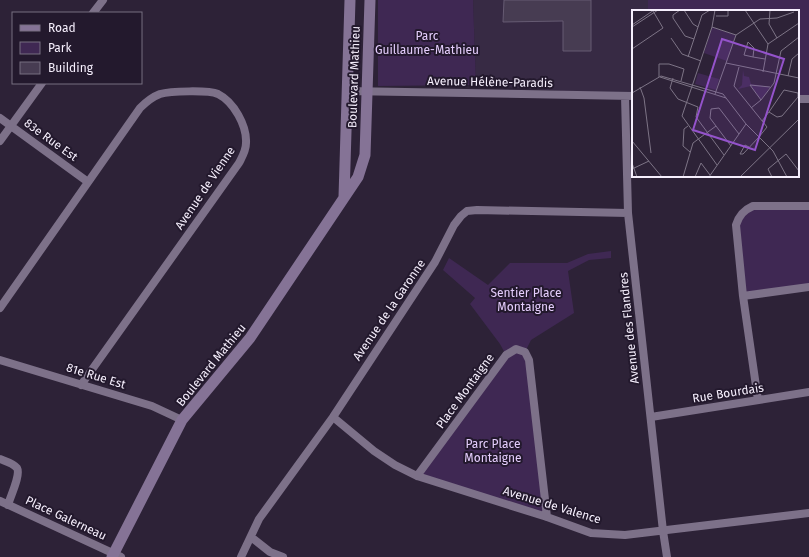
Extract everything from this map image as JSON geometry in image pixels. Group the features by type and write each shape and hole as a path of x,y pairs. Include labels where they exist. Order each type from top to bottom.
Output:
{"street":[{"path":"94,12 103,0"},
{"name":"Boulevard Mathieu","path":"344,197 346,91 350,0"},
{"name":"Boulevard Mathieu","path":"116,556 182,420 250,338 358,177 365,155 370,0"},
{"path":"0,141 41,84"},
{"name":"Avenue de Vienne","path":"0,308 140,108 153,97 162,93 208,91 218,94 226,100 236,112 243,126 246,142 245,152 239,163 81,385"},
{"name":"Avenue Hélène-Paradis","path":"346,91 629,96"},
{"name":"Avenue des Flandres","path":"629,96 628,213 667,557"},
{"name":"83e Rue Est","path":"0,118 88,182"},
{"path":"758,400 743,296 736,225 738,218 747,208 753,206 809,206"},
{"name":"Avenue de la Garonne","path":"241,557 259,520 333,417 435,262 454,225 461,216 467,211 477,210 628,213"},
{"path":"743,296 809,287"},
{"name":"Place Montaigne","path":"417,476 506,355 516,349 525,352 529,360 547,517"},
{"name":"81e Rue Est","path":"0,360 152,406 182,420"},
{"name":"Rue Bourdais","path":"651,417 809,392"},
{"name":"Avenue de Valence","path":"333,417 374,451 395,465 417,476 547,517 591,533 625,535 809,513"},
{"name":"Place Galerneau","path":"0,459 17,468 18,474 4,503 116,556"},
{"path":"251,537 270,552 283,557"}],"shaded area":[{"path":"473,0 648,0 648,10 632,10 632,96 476,85"}],"green space":[{"name":"Parc Guillaume-Mathieu","path":"378,0 473,0 476,85 378,86"},
{"path":"648,0 809,0 809,99 799,99 799,10 648,10"},
{"path":"809,206 809,287 743,296 738,218 747,208"},
{"name":"Parc Place Montaigne","path":"611,251 611,258 589,260 568,271 574,313 531,340 525,352 547,517 417,476 506,355 500,344 470,304 475,298 443,270 449,258 488,285 510,263 567,263 588,254"}],"building":[{"path":"504,0 591,0 591,51 563,51 563,21 503,22"}],"park label":[{"name":"Sentier Place Montaigne","path":"526,300"}]}
